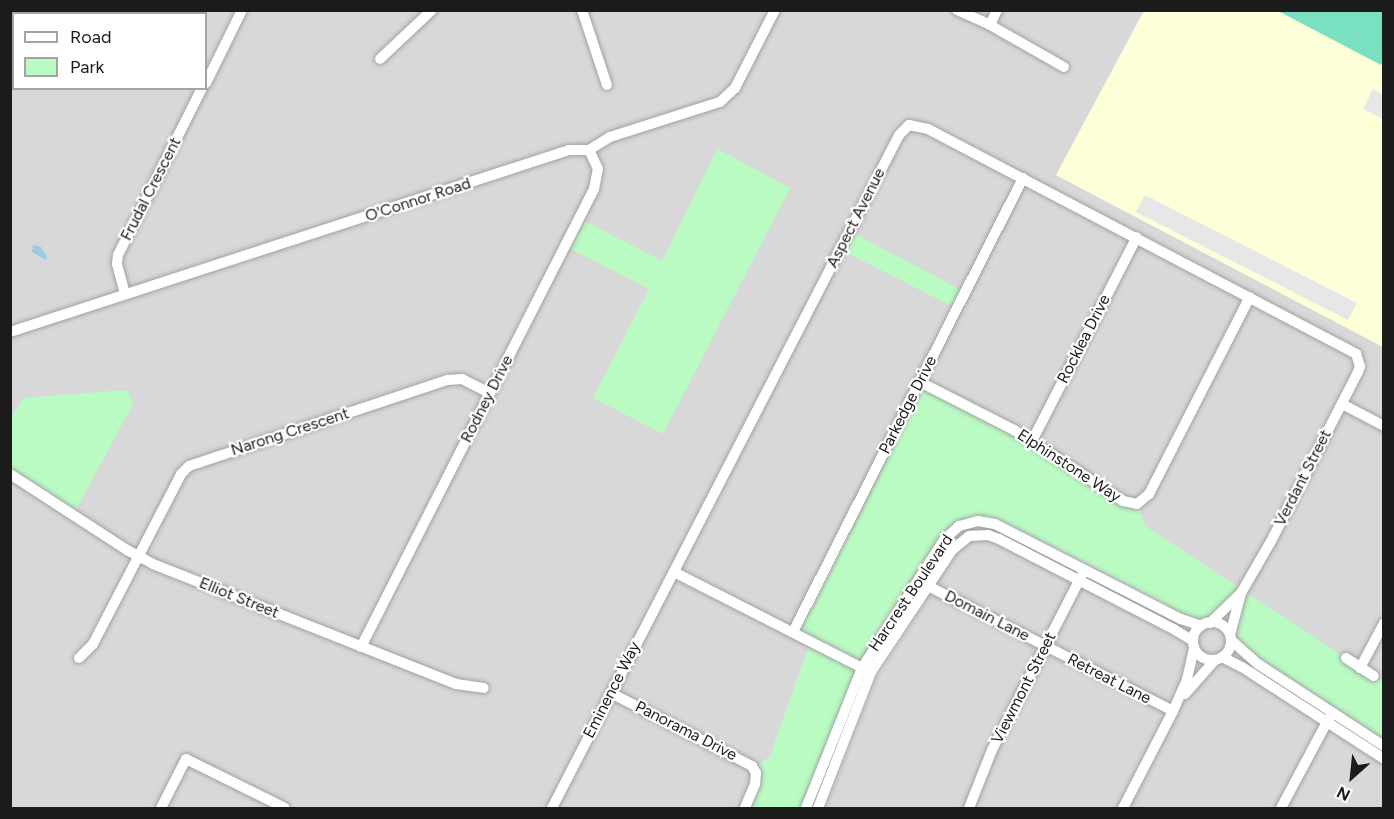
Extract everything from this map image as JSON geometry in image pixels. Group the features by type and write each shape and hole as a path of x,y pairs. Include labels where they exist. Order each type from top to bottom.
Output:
{"street":[{"path":"207,80 242,10"},
{"path":"380,60 432,10"},
{"path":"582,10 606,85"},
{"name":"O'Connor Road","path":"10,332 569,150 589,150 610,137 725,99 735,88 775,10"},
{"path":"957,10 990,25 1064,67"},
{"path":"990,25 997,10"},
{"name":"Frudal Crescent","path":"125,294 117,264 118,255 201,90"},
{"name":"Aspect Avenue","path":"674,572 902,131 909,125 924,126 1349,348 1359,361"},
{"name":"Rodney Drive","path":"361,647 596,184 597,169 589,150"},
{"name":"Parkedge Drive","path":"792,632 1023,178"},
{"name":"Rocklea Drive","path":"1032,441 1137,237"},
{"name":"Elphinstone Way","path":"920,382 1032,441 1123,501 1136,504 1144,500 1250,297"},
{"name":"Verdant Street","path":"1230,638 1241,593 1270,543 1342,404 1358,372 1359,361"},
{"name":"Narong Crescent","path":"79,658 93,644 182,474 194,463 448,380 462,379 490,393"},
{"path":"1342,404 1383,426"},
{"name":"Elliot Street","path":"10,474 139,557 456,684 484,688"},
{"name":"Harcrest Boulevard","path":"806,808 866,670 944,540 959,526 978,521 995,524 1082,575 1193,645"},
{"name":"Harcrest Boulevard","path":"818,808 866,670 960,542 978,534 999,539 1181,619 1206,624"},
{"path":"674,572 866,670"},
{"name":"Eminence Way","path":"552,808 674,572"},
{"name":"Viewmont Street","path":"969,808 992,750 1082,575"},
{"name":"Domain Lane","path":"928,586 1045,646"},
{"name":"Verdant Street","path":"1206,624 1241,593"},
{"path":"1360,668 1383,623"},
{"path":"1123,808 1173,711 1186,679 1193,645 1206,624 1222,625 1230,638 1258,664 1383,759"},
{"path":"1173,711 1192,684 1229,650 1230,638"},
{"path":"1193,645 1202,658 1218,659 1242,667 1383,746"},
{"name":"Retreat Lane","path":"1045,646 1173,711"},
{"path":"1346,658 1374,676"},
{"name":"Panorama Drive","path":"611,693 752,766 756,776 755,784 745,808"},
{"path":"1281,808 1329,717"},
{"path":"161,808 186,759 285,808"}],"shaded area":[{"path":"10,11 1144,11 1056,175 1383,347 1383,808 11,808"},
{"path":"1144,11 1383,11 1383,347 1056,175"},
{"path":"1373,89 1383,95 1383,119 1363,109"},
{"path":"1145,195 1357,303 1348,320 1136,212"},
{"path":"1027,533 1169,605 1174,612 1024,535"},
{"path":"930,559 878,635 877,630 924,560"},
{"path":"924,598 925,603 875,681 826,808 821,808 874,674"}],"green space":[{"path":"1278,11 1383,11 1384,58 1381,65"},
{"path":"717,149 790,188 663,434 593,398 649,289 565,246 579,218 662,261"},
{"path":"849,231 965,292 957,309 840,249"},
{"path":"920,382 1137,504 1145,526 1383,682 1383,746 1231,640 1241,594 1201,626 995,524 959,526 878,641 806,808 745,808 754,769 770,756 810,642 793,632"},
{"path":"127,390 133,404 73,515 11,474 11,417 23,398"}],"water":[{"path":"33,245 41,247 47,257 46,260 32,252"}]}
